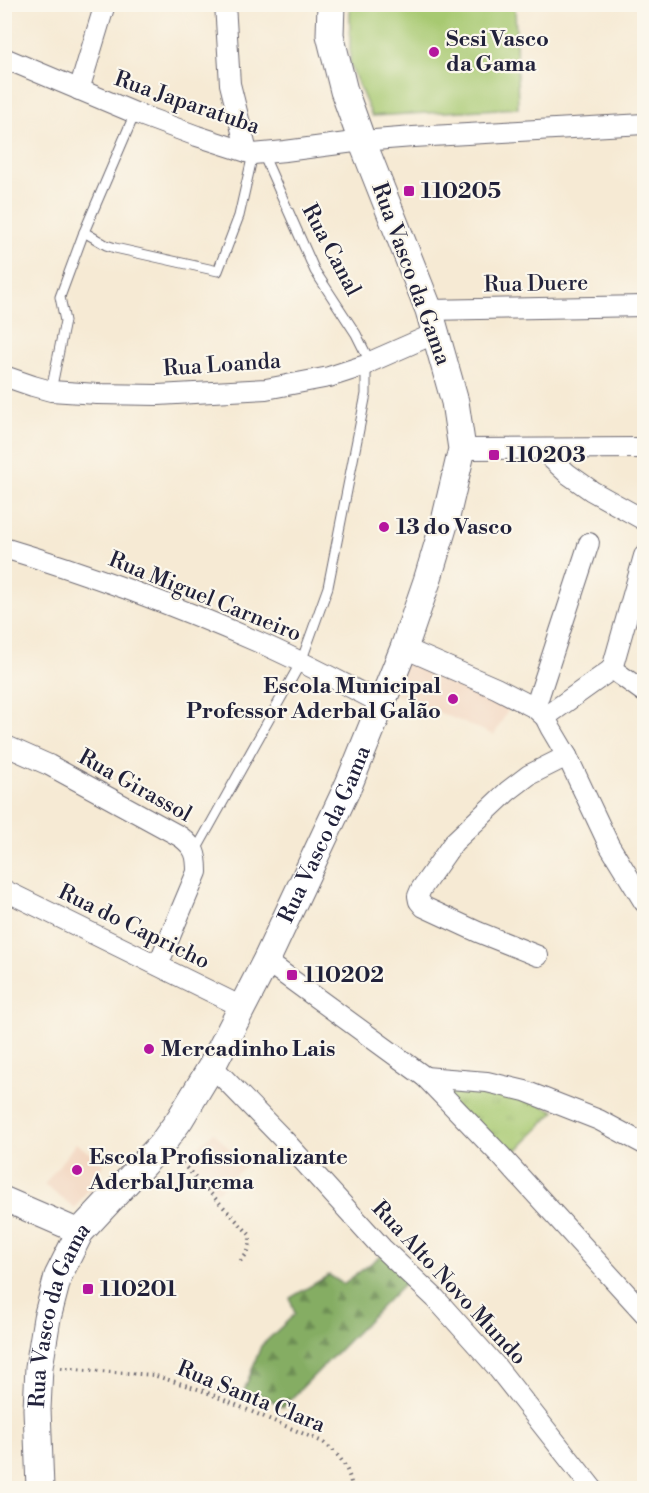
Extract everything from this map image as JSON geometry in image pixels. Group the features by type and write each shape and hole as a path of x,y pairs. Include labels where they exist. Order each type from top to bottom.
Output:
{"main road":[{"name":"Rua Vasco da Gama","path":"40,1488 37,1408 39,1367 47,1318 58,1276 80,1232 162,1144 180,1119 212,1066 266,961 349,784 404,648 439,541 462,449 455,402 433,321 344,91 330,34 331,4"}],"street":[{"path":"79,90 105,4"},
{"path":"225,4 230,84 254,153"},
{"name":"Rua Japaratuba","path":"4,58 135,113 197,136 254,153 362,141 645,124"},
{"name":"Rua Duere","path":"433,321 645,306"},
{"name":"Rua Loanda","path":"4,376 51,391 98,394 266,389 329,377 368,363 433,321"},
{"path":"462,449 645,448"},
{"path":"541,449 568,474 592,491 645,520"},
{"path":"540,712 589,543"},
{"name":"Rua Miguel Carneiro","path":"4,548 116,585 258,642 381,703"},
{"path":"540,712 612,669 645,556"},
{"path":"404,648 496,687 540,712 567,756 609,845 645,902"},
{"path":"612,669 645,693"},
{"name":"Rua Girassol","path":"4,745 49,765 181,837 195,852 197,872 158,965"},
{"path":"538,956 424,907 418,896 454,842 508,791 529,775 567,756"},
{"name":"Rua do Capricho","path":"4,890 242,1007"},
{"path":"266,961 424,1077 501,1156 645,1313"},
{"name":"Rua Alto Novo Mundo","path":"212,1066 285,1141 395,1262 435,1298 495,1365 592,1488"},
{"path":"424,1077 487,1082 525,1091 599,1120 645,1144"},
{"path":"4,1199 80,1232"}],"lane":[{"path":"51,391 65,321 60,297 84,232 135,113"},
{"path":"84,232 115,248 218,271 239,216 254,153"},
{"name":"Rua Canal","path":"254,153 315,271 356,334 368,363"},
{"path":"195,852 302,662 328,587 366,394 368,363"}],"path":[{"path":"162,1144 250,1235 247,1255 237,1264"},
{"name":"Rua Santa Clara","path":"39,1367 153,1376 201,1390 331,1448 350,1475 352,1488"}],"shaded area":[{"name":"Escola Municipal Professor Aderbal Galão","path":"406,653 511,705 494,735 389,692"},
{"path":"214,1132 245,1166 217,1192 185,1158"},
{"name":"Escola Profissionalizante Aderbal Jurema","path":"76,1143 104,1164 94,1177 104,1184 96,1195 88,1190 75,1208 44,1185"}],"green space":[{"name":"Sesi Vasco da Gama","path":"350,5 515,5 518,108 372,116 350,65"},
{"path":"487,1082 555,1111 506,1162 430,1083"},
{"path":"386,1252 406,1282 283,1407 264,1396 242,1396 261,1346 295,1314 290,1298 329,1275 343,1284"}],"place":[{"name":"Sesi Vasco da Gama","path":"434,52"},
{"name":"110205","path":"409,191"},
{"name":"110203","path":"494,455"},
{"name":"13 do Vasco","path":"384,527"},
{"name":"Escola Municipal Professor Aderbal Galão","path":"453,699"},
{"name":"110202","path":"292,975"},
{"name":"Mercadinho Lais","path":"149,1049"},
{"name":"Escola Profissionalizante Aderbal Jurema","path":"77,1170"},
{"name":"110201","path":"88,1289"}]}
